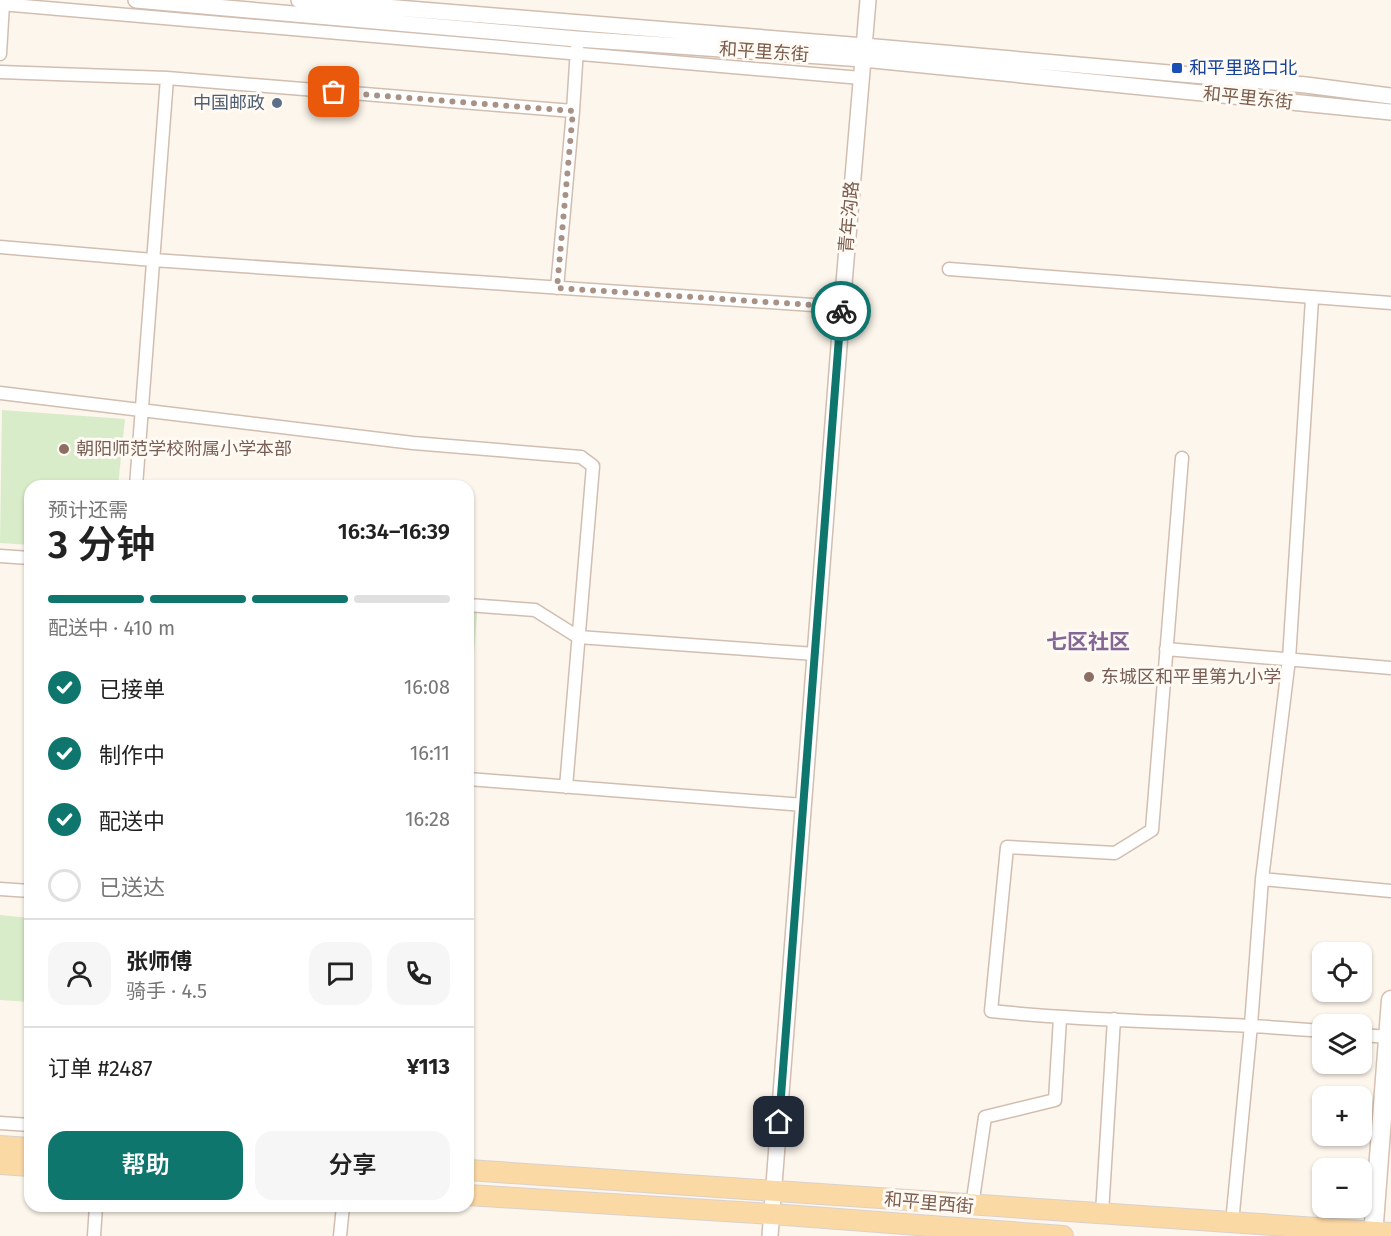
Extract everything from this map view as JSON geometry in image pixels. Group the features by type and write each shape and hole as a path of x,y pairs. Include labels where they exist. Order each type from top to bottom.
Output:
{"main road":[{"path":"1379,1234 1391,1000"},
{"path":"0,1146 24,1148"},
{"path":"0,1164 24,1166"},
{"name":"和平里西街","path":"474,1170 1379,1234"},
{"name":"和平里西街","path":"474,1195 772,1214 1063,1236"}],"street":[{"name":"和平里东街","path":"136,0 577,46 863,52 1391,112"},
{"name":"和平里东街","path":"300,0 863,52 1306,85 1391,96"},
{"name":"青年沟路","path":"770,1236 868,0"},
{"path":"0,54 2,4 577,46 861,78"},
{"path":"557,288 577,46"},
{"path":"0,72 167,78 573,111"},
{"path":"136,480 167,78"},
{"path":"0,247 153,260 842,307"},
{"path":"949,269 1312,299 1391,303"},
{"path":"1232,1223 1262,879 1288,659 1312,299"},
{"path":"0,393 413,443 581,457 593,466 566,787"},
{"path":"1182,458 1152,830 1115,853 1007,847 990,1011 1060,1018 1251,1024 1312,1030"},
{"path":"0,556 24,558"},
{"path":"474,605 535,610 579,637 815,654"},
{"path":"1166,649 1391,668"},
{"path":"474,779 804,805"},
{"path":"1262,879 1391,891"},
{"path":"0,890 24,891"},
{"path":"972,1206 985,1117 1055,1100 1060,1018"},
{"path":"1102,1213 1114,1019"},
{"path":"1372,1036 1388,1037"},
{"path":"0,1123 24,1125"},
{"path":"94,1236 96,1212"},
{"path":"340,1236 342,1212"}],"green space":[{"name":"朝阳师范学校附属小学本部","path":"2,410 125,419 119,480 24,480 24,545 0,543"},
{"path":"474,612 477,612 474,653"},
{"path":"0,915 24,917 24,1002 0,1000"}],"way so far":[{"path":"334,92 573,111 557,288 842,307 841,311"}],"place":[{"name":"和平里路口北","path":"1177,68"},
{"name":"中国邮政","path":"277,103"},
{"name":"朝阳师范学校附属小学本部","path":"64,449"},
{"name":"东城区和平里第九小学","path":"1089,677"}],"district":[{"name":"七区社区","path":"1088,642"}],"route":[{"path":"779,1122 841,311"}]}
